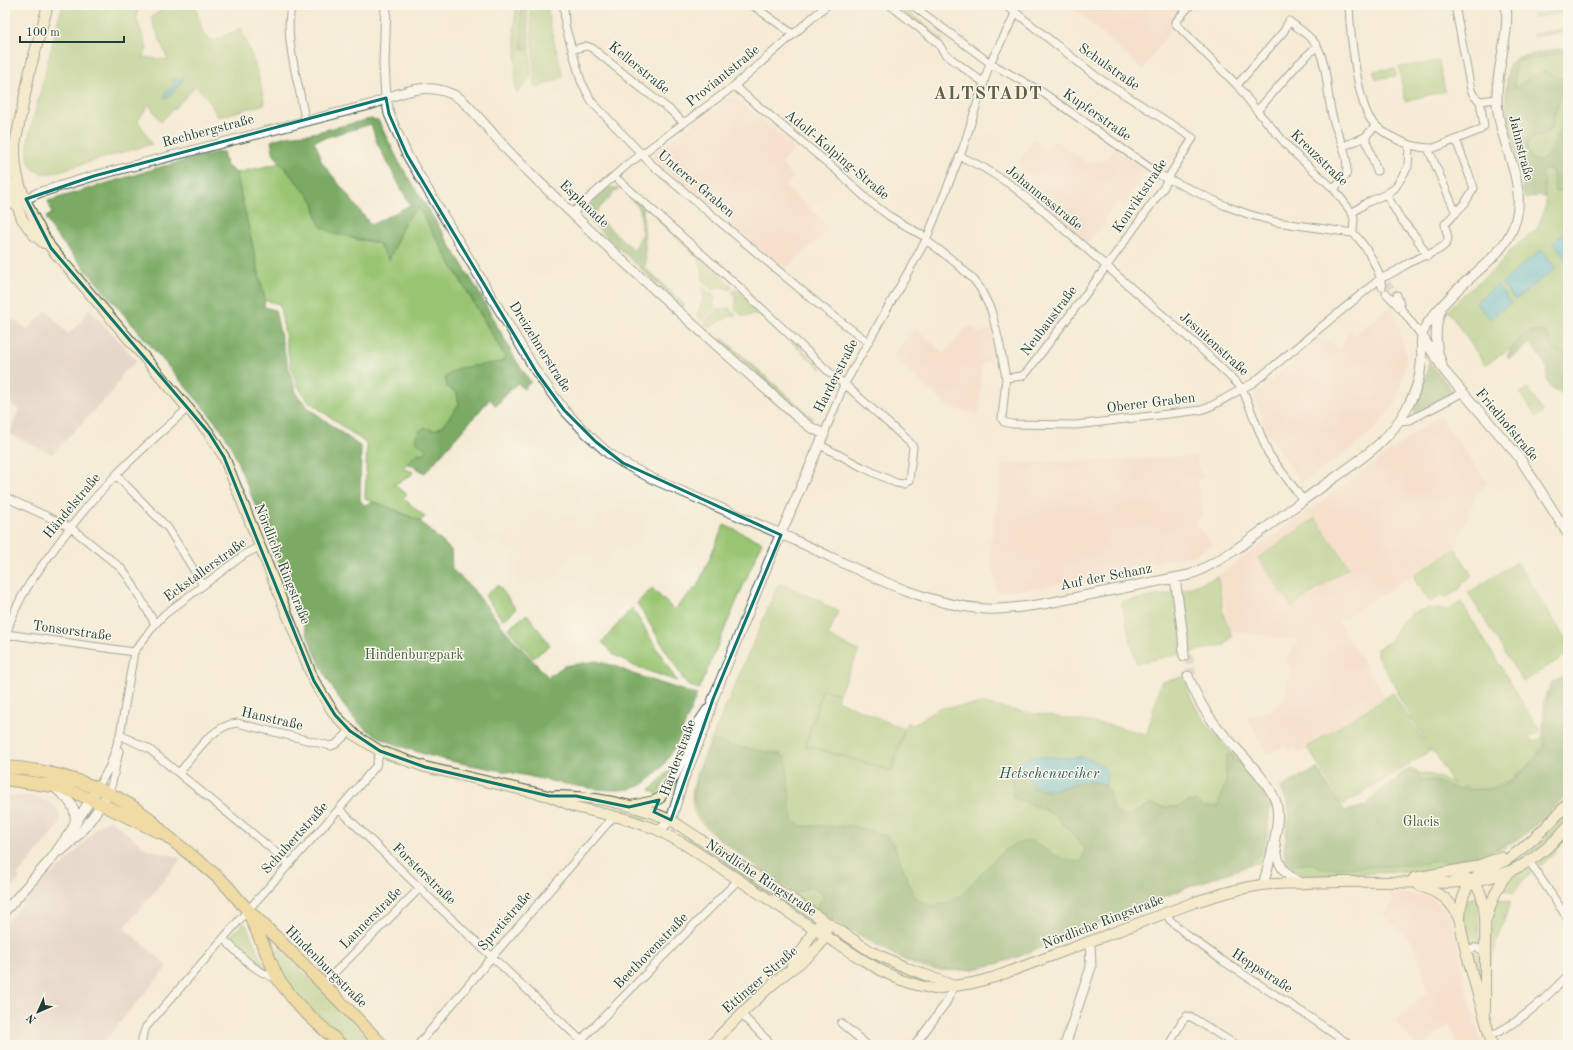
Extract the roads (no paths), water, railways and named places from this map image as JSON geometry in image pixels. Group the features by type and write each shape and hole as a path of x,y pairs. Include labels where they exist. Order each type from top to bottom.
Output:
{"main road":[{"path":"15,144 30,70 48,5"},
{"name":"Nördliche Ringstraße","path":"15,144 16,166 25,196 33,218 51,248 210,433 224,457 314,680 335,715 350,731 380,751 425,767 549,796 575,807 656,828 684,844 814,929 882,971 901,980 934,989 995,977 1221,894 1263,885 1393,882"},
{"name":"Nördliche Ringstraße","path":"15,144 8,170 11,198 27,227 34,235 51,248"},
{"name":"Hindenburgstraße","path":"8,767 56,775 100,793 141,813 216,875 248,910 382,1045"},
{"name":"Hindenburgstraße","path":"5,779 100,793"},
{"name":"Nördliche Ringstraße","path":"549,796 576,796 654,812 671,820 885,959 954,986"},
{"path":"629,807 654,801 660,798"},
{"path":"656,828 654,825 654,812 660,798"},
{"path":"1460,920 1462,901 1472,882 1525,846 1567,806"},
{"path":"1393,882 1472,882 1491,878 1529,861 1554,841 1568,826"},
{"path":"1393,882 1475,867 1525,846"},
{"path":"1485,924 1495,892 1511,870"},
{"path":"1450,872 1459,874 1472,882 1480,892 1485,924 1485,1018"},
{"path":"1415,883 1444,897 1453,906 1460,920 1477,995 1491,1041"},
{"name":"Hindenburgstraße","path":"248,910 278,979 299,1006 341,1045"},
{"path":"782,976 804,948 814,929 826,921"},
{"path":"825,936 826,921"},
{"name":"Ettinger Straße","path":"711,1045 741,1014 782,976 817,949 825,936"}],"street":[{"path":"292,5 289,24 292,55 305,121"},
{"path":"386,5 384,64 386,98"},
{"name":"Unterer Graben","path":"564,5 565,25 572,50 581,81 592,102 651,164 818,304 868,342"},
{"path":"752,5 792,34"},
{"name":"Proviantstraße","path":"572,213 630,162 684,123 737,88 792,34 827,5"},
{"path":"891,5 938,43 946,54 984,82"},
{"name":"Kupferstraße","path":"912,5 990,63 1042,92 1160,175 1226,206 1248,214 1276,222 1353,233"},
{"name":"Schulstraße","path":"1004,5 1097,77 1193,138"},
{"path":"1349,5 1360,88 1368,115 1376,125 1395,139 1410,145 1428,148 1439,147 1484,126 1480,101 1474,96 1469,84 1455,5"},
{"name":"Jahnstraße","path":"1421,335 1430,319 1458,288 1497,254 1510,236 1516,219 1518,208 1516,178 1500,124 1496,99 1497,84 1505,39 1507,12 1506,5"},
{"name":"Kreuzstraße","path":"1188,7 1175,23 1237,85 1257,111 1293,152 1334,189 1352,213"},
{"name":"Harderstraße","path":"671,820 684,778 706,725 711,704 781,534 845,384 927,239 960,156 990,63 1012,21 1015,12"},
{"path":"1237,85 1284,30 1289,21 1311,38 1317,46 1324,66 1333,119 1344,146 1346,175 1334,189"},
{"name":"Kellerstraße","path":"572,50 586,46 592,48 669,109 684,123"},
{"path":"1257,111 1297,65 1317,46"},
{"name":"Esplanade","path":"386,98 403,92 428,88 443,90 454,94 471,108 515,158 572,213 797,417 810,427 824,434"},
{"name":"Adolf-Kolping-Straße","path":"737,88 836,170 869,201 889,216 927,239 966,272 980,288 994,319 1006,378 1002,419"},
{"name":"Rechbergstraße","path":"25,196 160,158 373,104 386,98"},
{"name":"Dreizehnerstraße","path":"386,98 389,114 407,155 537,374 564,410 596,442 623,463 653,479 781,534"},
{"path":"1480,101 1496,99"},
{"path":"1344,146 1365,137 1376,125"},
{"path":"1365,137 1377,171"},
{"name":"Konviktstraße","path":"1106,267 1164,187 1193,138"},
{"path":"1428,148 1456,213 1465,203 1474,188 1456,140"},
{"path":"1410,145 1408,167 1395,188 1366,203 1352,213 1354,218 1353,233 1363,245 1385,288 1421,335"},
{"name":"Johannesstraße","path":"960,156 984,168 1011,185 1106,267"},
{"path":"614,176 737,286 829,372 845,384 909,442 913,447 909,480 904,484 896,483 820,445"},
{"path":"1386,194 1400,218 1415,236 1428,256"},
{"path":"5,205 11,198 25,196"},
{"name":"Oberer Graben","path":"1002,419 1004,422 1012,424 1076,424 1210,408 1242,388 1253,383 1381,278 1390,275 1417,259 1428,256 1446,244 1448,241 1445,227 1447,221 1456,213"},
{"name":"Neubaustraße","path":"1006,378 1022,376 1027,372 1106,267"},
{"name":"Jesuitenstraße","path":"1106,267 1198,346 1242,388 1268,453 1303,500"},
{"path":"1397,295 1402,310"},
{"path":"1443,305 1437,319 1435,329 1440,360 1446,373"},
{"name":"Auf der Schanz","path":"781,534 912,593 947,603 986,609 1019,608 1043,604 1189,575 1214,564 1378,445 1399,420 1411,400 1420,378 1422,359 1421,335"},
{"name":"Friedhofstraße","path":"1421,335 1446,373 1519,458 1568,534"},
{"path":"1399,420 1410,420 1422,415 1462,393"},
{"name":"Händelstraße","path":"5,642 6,634 26,590 38,570 70,527 116,475 189,408"},
{"path":"116,475 168,528 203,585"},
{"path":"5,497 70,527 121,568 129,578 155,624"},
{"name":"Eckstallerstraße","path":"134,652 155,624 165,614 245,554 260,546"},
{"path":"1175,578 1186,656"},
{"name":"Tonsorstraße","path":"6,634 134,652"},
{"path":"52,858 80,834 93,817 120,735 134,652"},
{"path":"1190,675 1196,694 1211,720 1260,775 1270,790 1277,805 1277,820 1274,840 1263,885"},
{"name":"Harderstraße","path":"660,798 674,777 699,722 711,704"},
{"name":"Hanstraße","path":"179,773 208,739 220,728 228,724 241,724 331,746 336,744 350,731"},
{"path":"120,735 149,749 290,864"},
{"path":"5,911 52,858 100,793 112,783 120,747 120,735"},
{"name":"Schubertstraße","path":"142,1045 142,1038 146,1027 376,766 380,751"},
{"path":"51,785 71,802 75,817 72,829"},
{"name":"Forsterstraße","path":"339,809 492,957 584,1043"},
{"name":"Spretistraße","path":"418,1045 614,816"},
{"path":"656,828 661,828 671,820"},
{"path":"1274,840 1279,864 1284,871 1300,883"},
{"path":"1529,861 1568,919"},
{"name":"Beethovenstraße","path":"584,1043 739,880"},
{"name":"Lannerstraße","path":"322,984 420,888"},
{"name":"Heppstraße","path":"1166,913 1170,920 1217,957 1350,1045"},
{"path":"224,939 256,970 265,975 278,979"},
{"path":"1065,1045 1091,967 1090,942"},
{"path":"1467,953 1470,949 1475,947 1480,948 1485,953"},
{"path":"1491,1041 1542,1002 1568,975"},
{"path":"919,1044 946,1003 954,986"},
{"path":"741,1014 772,1045"},
{"path":"1169,1045 1182,1021 1187,1016 1193,1018 1236,1045"},
{"path":"841,1023 867,1045"}],"water":[{"path":"182,77 184,79 166,99 164,97 166,93 174,84 173,79 176,78 177,80 180,80"},
{"path":"1565,232 1568,235 1568,257 1566,259 1553,242"},
{"path":"1542,250 1556,268 1515,300 1501,283 1517,270 1516,269"},
{"path":"1497,285 1511,302 1490,319 1476,302"},
{"name":"Hetschenweiher","path":"1031,756 1065,758 1082,757 1094,761 1103,766 1107,774 1106,785 1091,781 1078,782 1055,789 1046,790 1033,785 1029,778 1015,771 1021,761"}],"tunnel":[{"path":"1387,283 1397,295"},
{"path":"1188,655 1192,675"}],"district":[{"name":"ALTSTADT","path":"988,94"}],"park label":[{"name":"Hindenburgpark","path":"414,655"},
{"name":"Glacis","path":"1421,822"}]}
